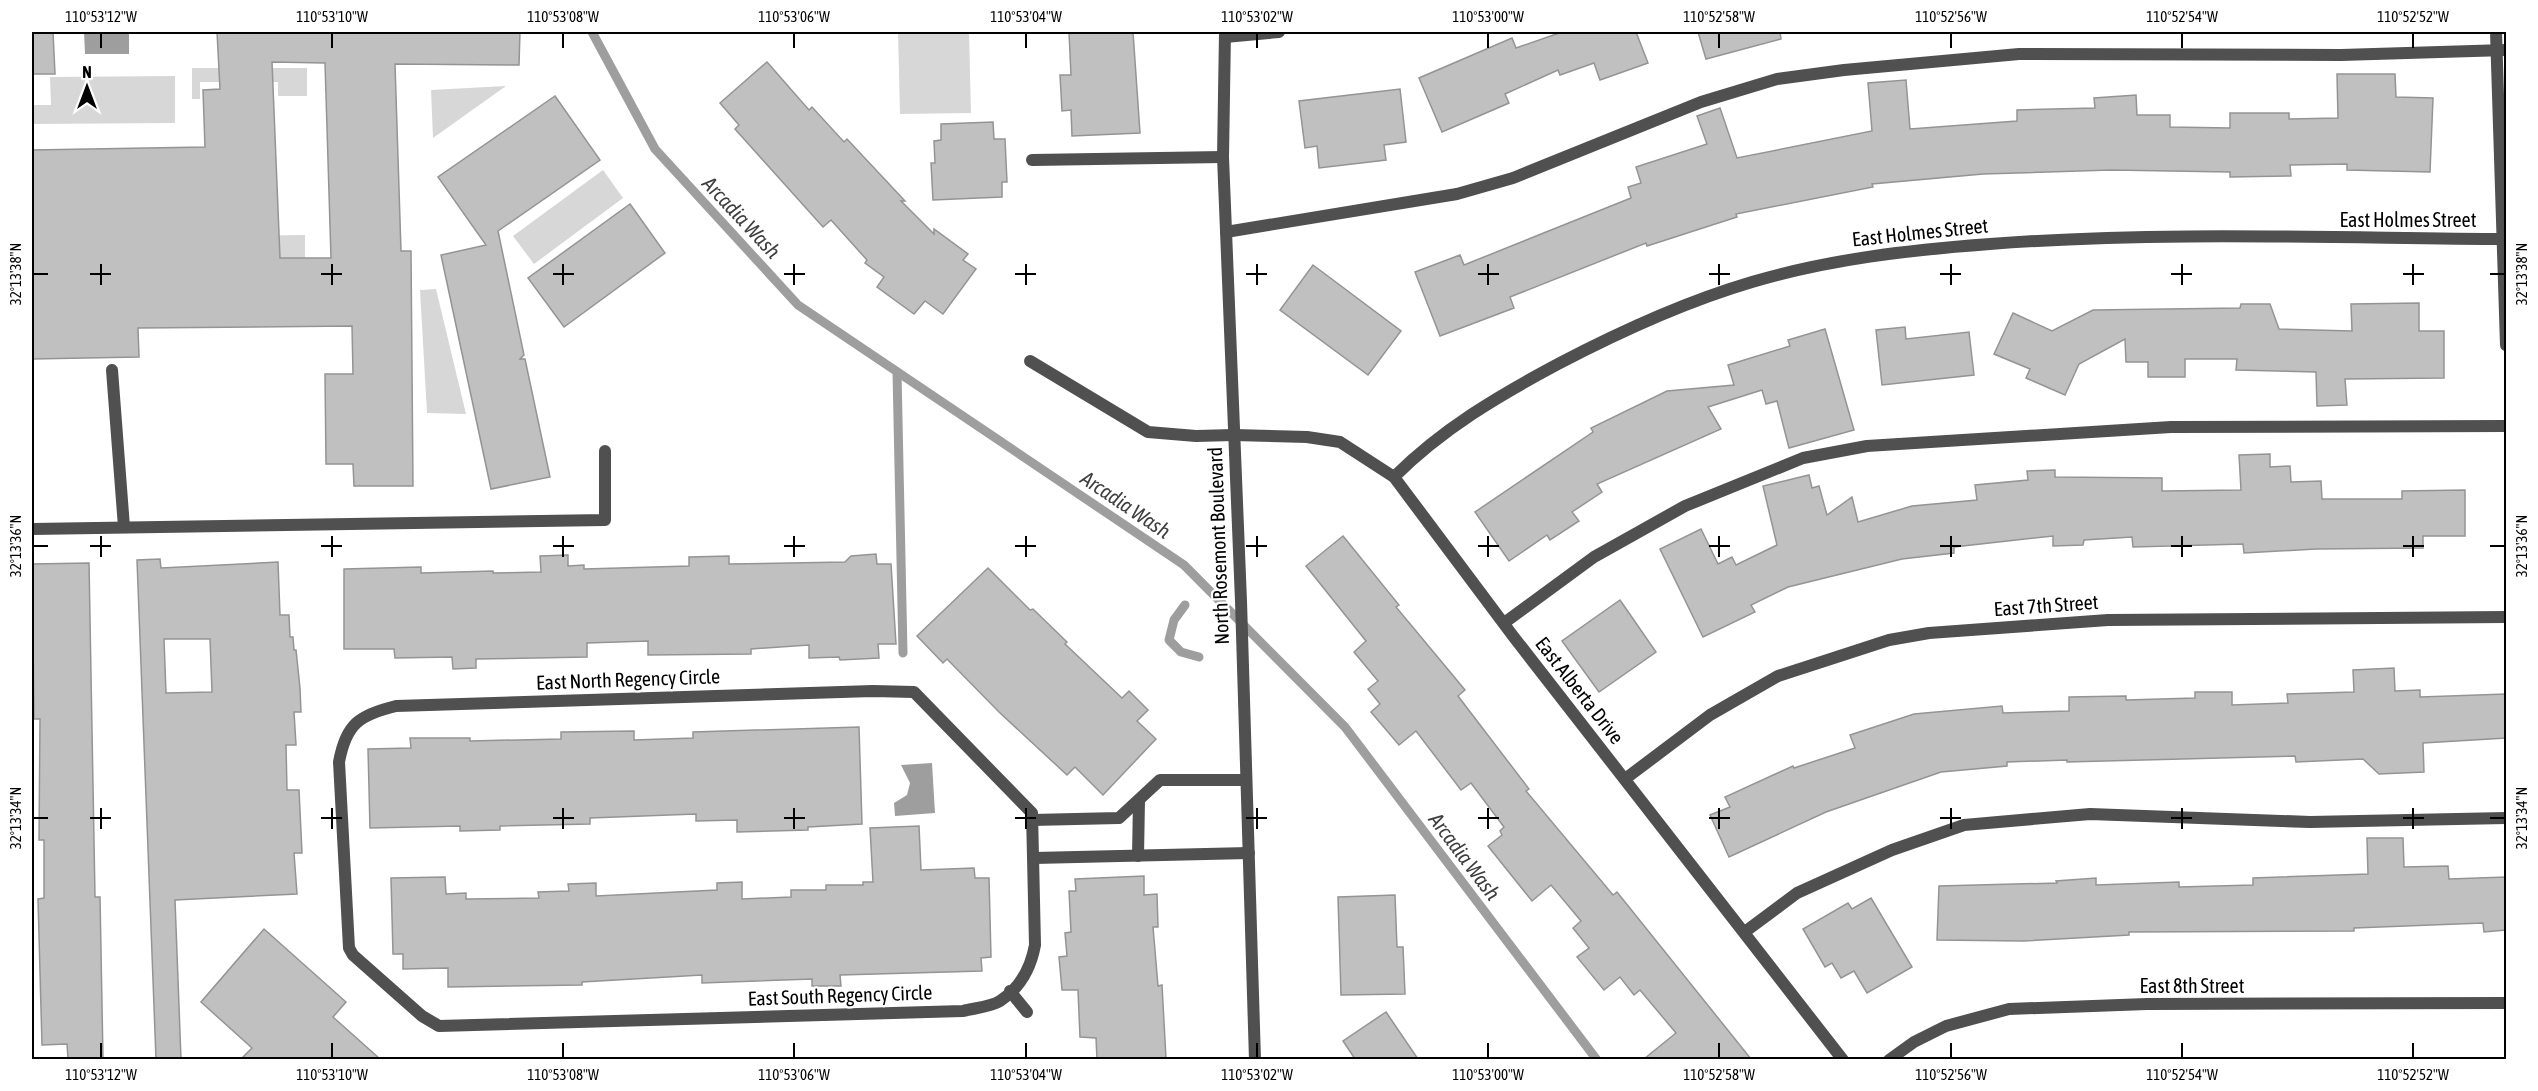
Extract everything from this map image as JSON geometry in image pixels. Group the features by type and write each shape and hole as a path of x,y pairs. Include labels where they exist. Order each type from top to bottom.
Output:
{"street":[{"path":"1225,34 1279,32"},
{"path":"2496,32 2502,50 2506,345"},
{"name":"North Rosemont Boulevard","path":"1225,34 1223,157 1241,601 1255,1059"},
{"path":"1226,232 1457,194 1513,178 1701,102 1777,79 1844,70 2019,54 2341,55 2502,50"},
{"path":"1032,160 1223,157"},
{"name":"East Holmes Street","path":"1394,477 1422,449 1462,420 1518,385 1615,334 1712,294 1800,269 1860,257 1917,250 2110,237 2505,239"},
{"name":"East Alberta Drive","path":"1030,361 1148,432 1196,436 1307,437 1340,442 1394,477 1504,623 1843,1059"},
{"path":"112,370 124,527"},
{"path":"1504,623 1594,557 1685,506 1803,458 1868,446 2171,427 2506,426"},
{"path":"32,529 605,520 605,451"},
{"name":"East 7th Street","path":"1625,779 1710,716 1778,676 1869,646 1919,634 2108,621 2506,617"},
{"name":"East North Regency Circle","path":"348,940 339,762 343,738 357,720 376,711 396,706 873,690 914,692 1032,813 1032,820"},
{"path":"1246,780 1160,780 1119,818 1032,820 1034,858 1249,853"},
{"path":"1138,856 1139,800"},
{"path":"1746,932 1797,893 1892,850 1964,825 2090,814 2310,822 2506,818"},
{"name":"East South Regency Circle","path":"348,940 353,955 422,1016 439,1026 963,1011 1000,1001 1024,977 1032,962 1035,945 1034,858"},
{"path":"1010,991 1028,1012"},
{"name":"East 8th Street","path":"1889,1059 1914,1042 1946,1026 2009,1009 2147,1004 2506,1003"}],"shaded area":[{"path":"84,32 129,32 129,54 85,54"},
{"path":"898,32 969,32 971,113 900,114"},
{"path":"192,68 307,68 307,96 278,96 278,82 200,82 200,99 192,99"},
{"path":"175,76 175,123 32,124 32,105 51,105 50,77"},
{"path":"506,86 433,138 431,90"},
{"path":"603,170 623,198 534,264 513,236"},
{"path":"305,235 305,258 170,260 170,237"},
{"path":"436,289 466,414 427,413 420,290"},
{"path":"932,763 935,813 895,816 894,803 907,795 910,783 901,765"}],"building":[{"path":"32,32 53,32 55,74 32,74"},
{"path":"217,32 520,32 519,65 395,64 401,251 411,251 413,486 354,486 353,464 326,464 325,374 353,374 352,326 138,328 139,357 32,359 32,150 205,147 203,90 220,89","holes":["272,62 325,63 331,258 280,258"]},
{"path":"1069,32 1133,32 1140,133 1072,136 1071,110 1062,111 1060,75 1071,75"},
{"path":"1562,32 1636,32 1648,63 1600,80 1594,63 1560,75 1558,70 1505,94 1509,103 1442,132 1419,78 1512,38 1516,48"},
{"path":"1698,32 1780,32 1781,39 1706,59"},
{"path":"767,62 809,110 812,107 844,142 847,139 905,201 901,201 934,234 934,229 968,254 963,260 976,269 943,314 925,301 914,314 877,287 884,277 865,263 867,260 831,220 823,227 735,129 739,125 720,103"},
{"path":"2337,74 2395,74 2396,97 2433,98 2430,172 2347,170 2347,164 2290,165 2291,176 2230,177 2230,172 2111,170 1983,174 1872,184 1873,187 1736,214 1737,217 1647,246 1646,243 1510,297 1514,308 1440,336 1415,272 1460,255 1464,265 1631,198 1628,187 1641,183 1636,167 1707,144 1697,116 1720,108 1737,158 1872,131 1868,83 1906,80 1910,129 2017,121 2017,110 2095,108 2094,98 2136,95 2137,115 2170,115 2170,127 2230,128 2230,113 2289,113 2289,119 2338,118"},
{"path":"1400,89 1406,142 1384,145 1386,160 1319,168 1317,146 1305,148 1299,101"},
{"path":"555,96 600,160 498,231 524,355 520,359 525,359 550,477 491,489 441,255 486,245 438,177"},
{"path":"993,122 994,139 1005,139 1007,182 1002,182 1002,197 933,200 931,163 935,163 934,141 941,140 941,124"},
{"path":"630,204 665,253 564,327 528,278"},
{"path":"1313,265 1401,331 1368,375 1280,310"},
{"path":"2419,303 2419,331 2444,331 2444,378 2345,379 2347,405 2317,406 2316,372 2236,370 2237,359 2185,359 2185,377 2148,377 2148,362 2126,362 2125,339 2079,364 2065,395 2026,378 2030,369 1994,354 2013,313 2052,331 2093,310 2240,308 2241,304 2270,304 2279,329 2352,331 2351,304"},
{"path":"1905,327 1906,339 1969,332 1974,375 1882,385 1876,330"},
{"path":"1825,329 1854,430 1789,448 1777,401 1766,404 1762,390 1708,407 1721,429 1597,484 1602,492 1572,512 1579,521 1550,540 1547,535 1509,561 1475,512 1593,432 1591,428 1667,391 1734,385 1728,365 1790,346 1788,340"},
{"path":"2270,454 2270,467 2290,466 2291,482 2321,481 2322,499 2402,499 2402,491 2465,490 2465,536 2423,536 2423,548 2316,549 2244,553 2243,544 2133,547 2132,537 2084,540 2083,545 2053,546 2053,536 1954,547 1954,553 1902,559 1788,587 1751,605 1755,612 1703,637 1660,549 1701,529 1718,564 1732,557 1736,565 1777,545 1763,486 1809,475 1812,488 1819,486 1827,515 1852,497 1858,522 1912,506 1977,500 1975,485 2028,480 2027,471 2055,470 2055,477 2162,478 2162,491 2241,490 2239,455"},
{"path":"1343,536 1399,605 1396,607 1465,690 1458,696 1529,789 1526,791 1613,895 1617,892 1751,1059 1644,1059 1676,1033 1640,990 1634,995 1620,977 1604,990 1577,957 1589,948 1573,928 1581,921 1551,885 1532,901 1488,846 1502,835 1500,831 1504,827 1471,783 1461,790 1416,731 1399,745 1371,712 1380,704 1368,689 1378,681 1354,652 1366,641 1306,566"},
{"path":"876,554 877,564 891,564 896,644 878,644 879,658 840,660 839,657 809,658 809,645 751,649 751,654 648,655 648,641 587,643 587,657 476,659 476,668 453,669 452,657 395,658 394,649 344,649 344,569 421,567 421,573 541,572 540,556 568,555 568,566 584,565 584,569 689,566 689,557 729,556 729,564 845,562 851,556"},
{"path":"160,559 161,568 278,562 280,615 289,615 290,637 293,637 294,650 296,650 300,688 301,712 294,712 296,745 286,745 287,790 299,790 302,853 294,853 297,894 175,900 181,1059 156,1059 137,560","holes":["164,639 210,639 212,692 166,693"]},
{"path":"89,563 95,897 100,897 103,1059 68,1059 67,1044 42,1045 38,899 44,898 44,840 39,840 40,719 34,719 32,564"},
{"path":"988,568 1030,610 1033,609 1067,642 1065,644 1122,698 1129,691 1148,710 1137,721 1156,739 1103,795 1075,767 1067,775 999,712 947,659 943,663 917,636"},
{"path":"1620,600 1656,652 1599,692 1562,641"},
{"path":"2394,668 2395,691 2420,690 2420,697 2506,694 2506,738 2423,743 2424,772 2379,774 2363,759 2296,762 2295,756 2007,762 2007,766 1941,772 1826,812 1729,857 1710,815 1730,807 1725,797 1793,766 1794,768 1855,748 1850,735 1914,714 2002,706 2003,713 2069,711 2069,697 2126,696 2126,700 2195,698 2195,692 2232,692 2232,705 2288,703 2287,694 2354,692 2353,670"},
{"path":"859,727 862,824 808,827 808,830 737,832 737,820 696,821 696,814 590,818 590,824 500,826 500,830 460,831 460,826 370,828 368,749 411,748 410,738 470,738 470,741 561,739 561,732 634,731 634,740 693,738 693,732"},
{"path":"919,826 921,870 974,868 975,878 989,878 991,957 981,958 982,971 840,975 841,986 812,986 812,979 702,983 702,975 582,982 582,985 448,987 448,968 403,969 403,954 393,954 391,878 445,877 446,894 466,893 466,899 539,898 538,892 569,891 568,884 596,883 596,896 717,890 717,883 742,882 742,899 791,897 791,890 826,890 826,885 863,885 863,882 873,882 870,828"},
{"path":"2367,838 2403,838 2404,867 2448,866 2449,879 2506,877 2506,930 2484,932 2483,923 2354,928 2354,931 2129,932 2129,935 2023,941 1937,940 1939,886 2057,883 2056,881 2096,878 2096,885 2179,882 2179,887 2253,885 2253,878 2368,874"},
{"path":"1144,876 1144,895 1157,894 1158,927 1153,927 1158,986 1162,985 1166,1059 1097,1059 1096,1038 1080,1037 1078,990 1062,990 1059,957 1067,956 1065,933 1071,932 1069,891 1076,891 1075,879"},
{"path":"1395,895 1397,947 1403,947 1405,994 1341,995 1338,897"},
{"path":"1871,898 1912,967 1867,993 1854,971 1841,978 1832,963 1825,967 1803,929 1848,903 1852,909"},
{"path":"264,929 346,1002 333,1017 380,1059 241,1059 252,1048 201,1002"},
{"path":"1386,1012 1418,1059 1355,1059 1343,1041"}],"waterway":[{"name":"Arcadia Wash","path":"592,32 655,149 798,305 1184,565 1345,727 1597,1060"},
{"path":"897,372 903,653"},
{"path":"1185,605 1174,620 1169,640 1181,652 1199,657"}]}
